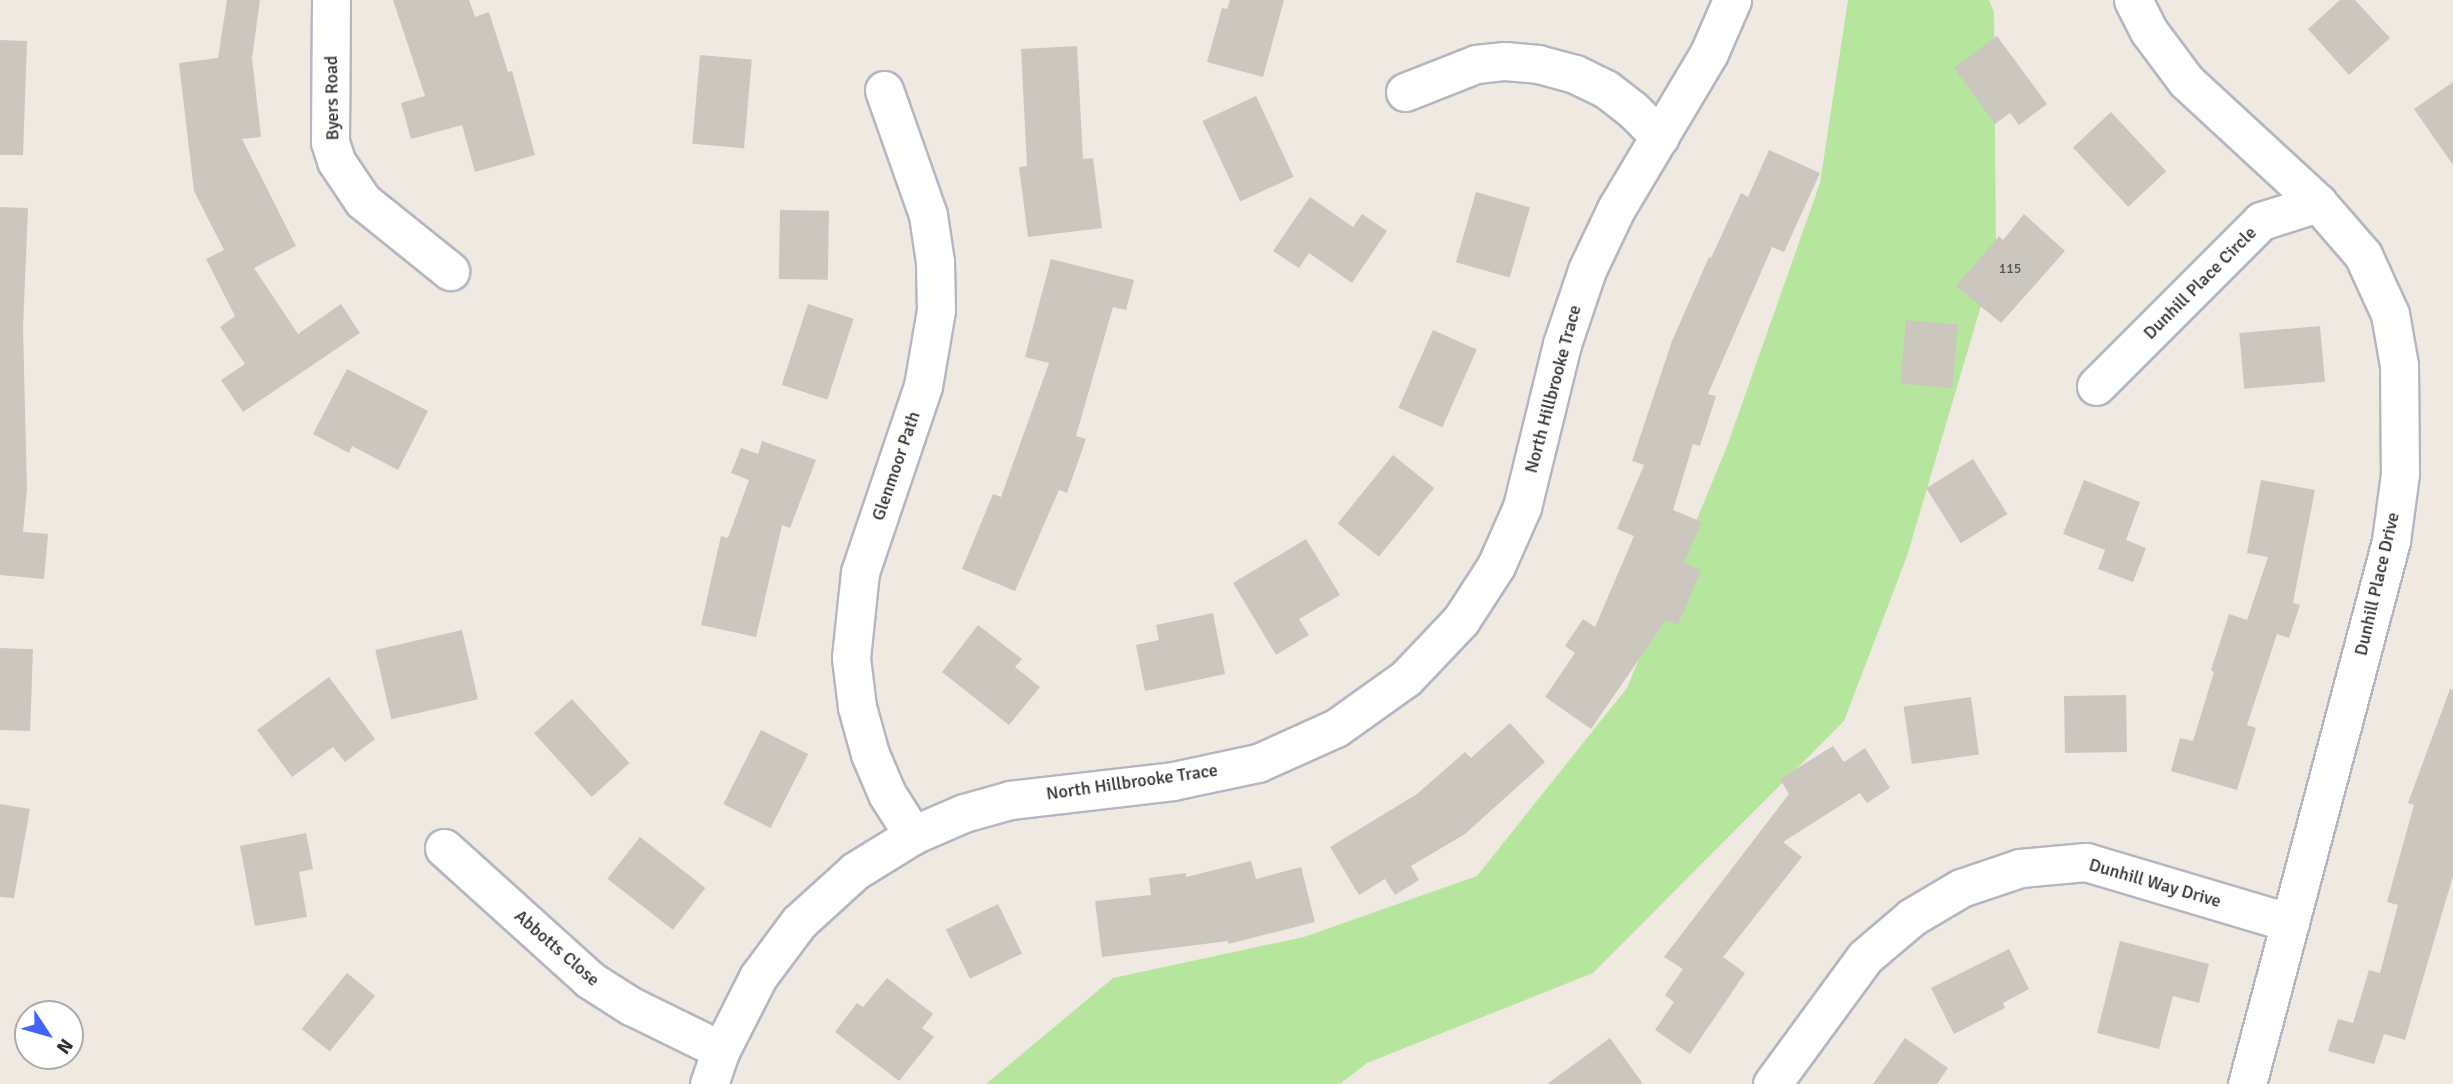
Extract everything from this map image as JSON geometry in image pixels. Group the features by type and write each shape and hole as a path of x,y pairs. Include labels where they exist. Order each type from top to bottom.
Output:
{"street":[{"name":"Byers Road","path":"331,0 330,142 336,161 363,201 450,271"},
{"name":"North Hillbrooke Trace","path":"709,1084 721,1049 758,977 799,922 855,871 913,835 964,813 1010,800 1173,780 1258,763 1336,728 1406,678 1461,620 1496,565 1522,506 1562,344 1583,280 1616,209 1709,53 1732,0"},
{"name":"Dunhill Place Drive","path":"2133,0 2148,30 2186,81 2318,203 2363,255 2390,314 2399,365 2400,474 2391,541 2247,1084"},
{"path":"1405,92 1476,64 1505,61 1538,64 1574,74 1606,89 1633,110 1660,137"},
{"name":"Glenmoor Path","path":"884,90 928,215 935,262 936,310 923,386 860,572 851,658 857,707 870,754 887,794 913,835"},
{"name":"Dunhill Place Circle","path":"2096,386 2261,221 2318,203"},
{"name":"Abbotts Close","path":"444,848 590,980 631,1006 721,1049"},
{"name":"Dunhill Way Drive","path":"1772,1084 1865,957 1912,917 1961,888 2020,869 2087,862 2290,923"}],"green space":[{"path":"1848,0 1989,0 1994,12 1996,255 1907,556 1844,721 1593,973 1367,1063 1340,1084 986,1084 1113,978 1304,937 1477,876 1627,688 1726,449 1820,183"}],"building":[{"path":"227,0 260,0 252,58 261,137 242,139 296,246 254,268 298,334 341,304 360,333 243,412 221,380 245,364 220,327 235,316 206,259 224,250 194,191 179,63 218,58"},
{"path":"393,0 469,0 475,17 489,12 508,72 512,71 535,155 475,172 462,125 411,139 401,103 425,96"},
{"path":"1230,0 1284,0 1263,77 1207,62 1222,8 1227,9"},
{"path":"2340,0 2355,0 2390,38 2349,75 2308,29"},
{"path":"1997,36 2047,104 2019,125 2010,113 1995,124 1954,68"},
{"path":"0,40 27,41 23,155 0,155"},
{"path":"1077,46 1083,159 1093,158 1102,228 1028,237 1019,167 1027,166 1021,49"},
{"path":"700,55 752,60 744,148 692,144"},
{"path":"2453,82 2453,165 2414,109"},
{"path":"1256,96 1294,177 1240,202 1203,121"},
{"path":"2111,112 2166,171 2128,207 2073,147"},
{"path":"1769,150 1820,173 1784,252 1772,247 1708,394 1716,396 1700,446 1693,444 1673,510 1702,522 1684,563 1701,570 1678,625 1666,620 1591,729 1545,697 1575,653 1565,646 1583,619 1595,627 1634,536 1617,529 1644,465 1632,461 1672,341 1741,193 1748,197"},
{"path":"1476,192 1530,207 1510,278 1456,262"},
{"path":"1310,197 1353,227 1362,214 1387,231 1352,283 1309,253 1299,268 1273,251"},
{"path":"0,207 28,208 23,328 27,489 23,532 48,534 44,579 0,575"},
{"path":"780,210 829,211 828,280 779,279"},
{"path":"2024,214 2065,251 2001,323 1956,286 1999,236 2003,240"},
{"path":"1051,259 1134,280 1126,310 1113,307 1076,436 1086,439 1067,493 1059,490 1015,591 962,569 993,494 1001,497 1049,363 1025,357"},
{"path":"808,304 854,319 827,400 782,385"},
{"path":"1906,320 1958,325 1952,388 1900,384"},
{"path":"2320,326 2325,382 2244,389 2239,333"},
{"path":"1433,330 1477,350 1442,427 1398,408"},
{"path":"347,369 428,411 398,470 352,446 349,453 313,434"},
{"path":"762,441 816,460 790,528 782,525 756,637 701,625 721,536 728,538 749,480 731,473 741,448 758,454"},
{"path":"1393,455 1434,488 1379,557 1338,523"},
{"path":"1973,459 2007,514 1961,543 1926,488"},
{"path":"2084,480 2140,502 2126,540 2146,548 2133,582 2098,569 2105,550 2063,534"},
{"path":"2261,480 2315,490 2293,603 2300,605 2289,638 2277,634 2247,725 2256,728 2237,790 2171,771 2180,738 2193,741 2229,614 2247,620 2268,557 2247,553"},
{"path":"1306,539 1340,595 1299,619 1309,635 1276,655 1233,583"},
{"path":"1213,613 1225,674 1145,691 1136,645 1159,640 1156,625"},
{"path":"978,625 1022,659 1015,667 1040,687 1009,725 942,672"},
{"path":"462,630 478,699 391,719 375,650"},
{"path":"0,648 33,649 30,731 0,730"},
{"path":"329,677 375,739 345,762 333,747 292,777 257,730"},
{"path":"2450,689 2453,690 2453,876 2405,1040 2384,1034 2374,1064 2328,1051 2338,1019 2353,1023 2369,970 2380,973 2398,905 2387,902 2414,805 2408,803"},
{"path":"2126,695 2127,752 2065,753 2064,696"},
{"path":"1971,697 1979,754 1912,764 1904,706"},
{"path":"572,699 630,763 592,797 534,733"},
{"path":"1510,723 1545,762 1465,834 1411,866 1419,880 1395,895 1385,879 1359,895 1330,847 1417,794 1465,752 1471,758"},
{"path":"761,730 808,754 771,828 723,804"},
{"path":"1833,746 1844,762 1865,748 1890,788 1867,803 1860,793 1783,842 1802,857 1723,957 1745,973 1690,1054 1655,1030 1674,1002 1665,995 1683,969 1664,957 1789,794 1780,779"},
{"path":"0,804 30,809 14,898 0,897"},
{"path":"306,833 313,869 299,872 307,917 255,926 240,846"},
{"path":"640,837 705,888 673,930 607,879"},
{"path":"1251,861 1256,879 1301,867 1315,922 1228,944 1228,941 1102,957 1095,901 1151,895 1149,878 1186,873 1186,877"},
{"path":"998,904 1022,953 970,979 946,929"},
{"path":"2120,941 2209,964 2199,1003 2173,996 2159,1049 2097,1033"},
{"path":"2009,949 2029,989 2003,1003 2005,1008 1954,1034 1931,988"},
{"path":"347,973 375,996 330,1052 302,1029"},
{"path":"887,978 933,1014 922,1028 934,1037 899,1081 835,1032 857,1003 863,1007"},
{"path":"1610,1038 1643,1084 1547,1084"},
{"path":"1905,1038 1948,1068 1937,1084 1873,1084"}]}
